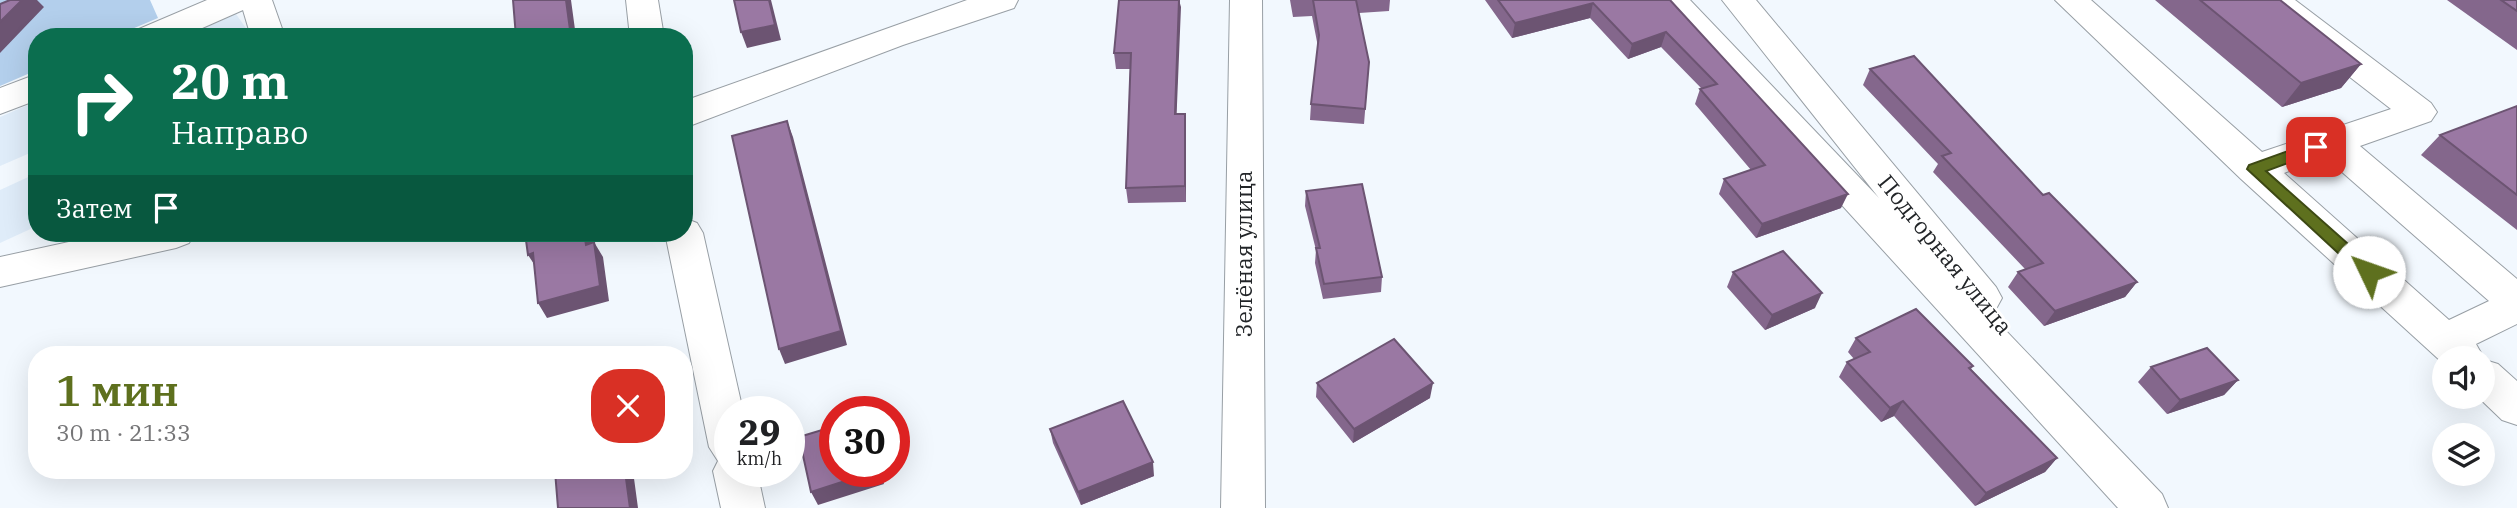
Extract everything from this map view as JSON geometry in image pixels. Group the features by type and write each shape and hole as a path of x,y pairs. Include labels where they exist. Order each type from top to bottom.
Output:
{"street":[{"path":"172,28 237,0"},
{"path":"256,0 265,28"},
{"path":"642,0 646,28"},
{"path":"693,112 891,37 1002,0"},
{"name":"Зелёная улица","path":"1243,508 1246,0"},
{"path":"1671,0 2147,508"},
{"name":"Подгорная улица","path":"1738,0 2154,508"},
{"path":"2071,0 2452,346"},
{"path":"2254,169 2419,112 2273,0"},
{"path":"0,102 28,90"},
{"path":"2331,142 2517,304 2459,346"},
{"path":"0,272 135,242"},
{"path":"686,242 719,396"},
{"path":"2495,387 2517,407"},
{"path":"738,487 743,508"}],"shaded area":[{"path":"0,0 150,0 158,18 134,28 28,28 28,74 0,86"},
{"path":"236,14 246,28 204,28"},
{"path":"28,105 28,154 0,166 0,117"},
{"path":"28,177 28,230 0,243 0,190"}],"building":[{"path":"10,0 22,0 0,22 0,4"},
{"path":"513,0 566,0 570,28 515,28"},
{"path":"734,0 769,0 775,25 741,32"},
{"path":"1119,0 1179,0 1175,114 1185,114 1185,186 1126,188 1131,53 1114,53"},
{"path":"1313,0 1356,0 1369,62 1365,109 1311,104 1319,35"},
{"path":"1498,0 1670,0 1848,194 1762,224 1724,179 1765,165 1700,89 1717,84 1666,32 1632,44 1593,3 1515,23"},
{"path":"2200,0 2280,0 2361,64 2301,83"},
{"path":"2501,0 2517,0 2517,11"},
{"path":"1914,56 2043,195 2049,193 2137,282 2055,311 2018,272 2043,263 1942,156 1951,153 1870,69"},
{"path":"2517,106 2517,195 2440,135"},
{"path":"787,121 841,331 779,349 732,136"},
{"path":"1362,184 1382,277 1324,284 1316,248 1320,248 1306,191"},
{"path":"526,242 586,242 586,245 594,242 600,286 538,303 533,253 528,255"},
{"path":"1783,251 1822,293 1772,315 1733,272"},
{"path":"1916,309 1973,366 1969,368 2057,458 1986,493 1903,401 1890,408 1847,362 1870,352 1856,338"},
{"path":"1394,339 1433,383 1354,429 1317,383"},
{"path":"2207,348 2238,380 2180,400 2151,367"},
{"path":"1123,401 1153,462 1078,492 1050,429"},
{"path":"819,431 819,487 826,487 811,492 805,464 805,435"},
{"path":"556,479 626,479 630,508 558,508"}],"route":[{"path":"2316,147 2254,169 2369,272"}]}
